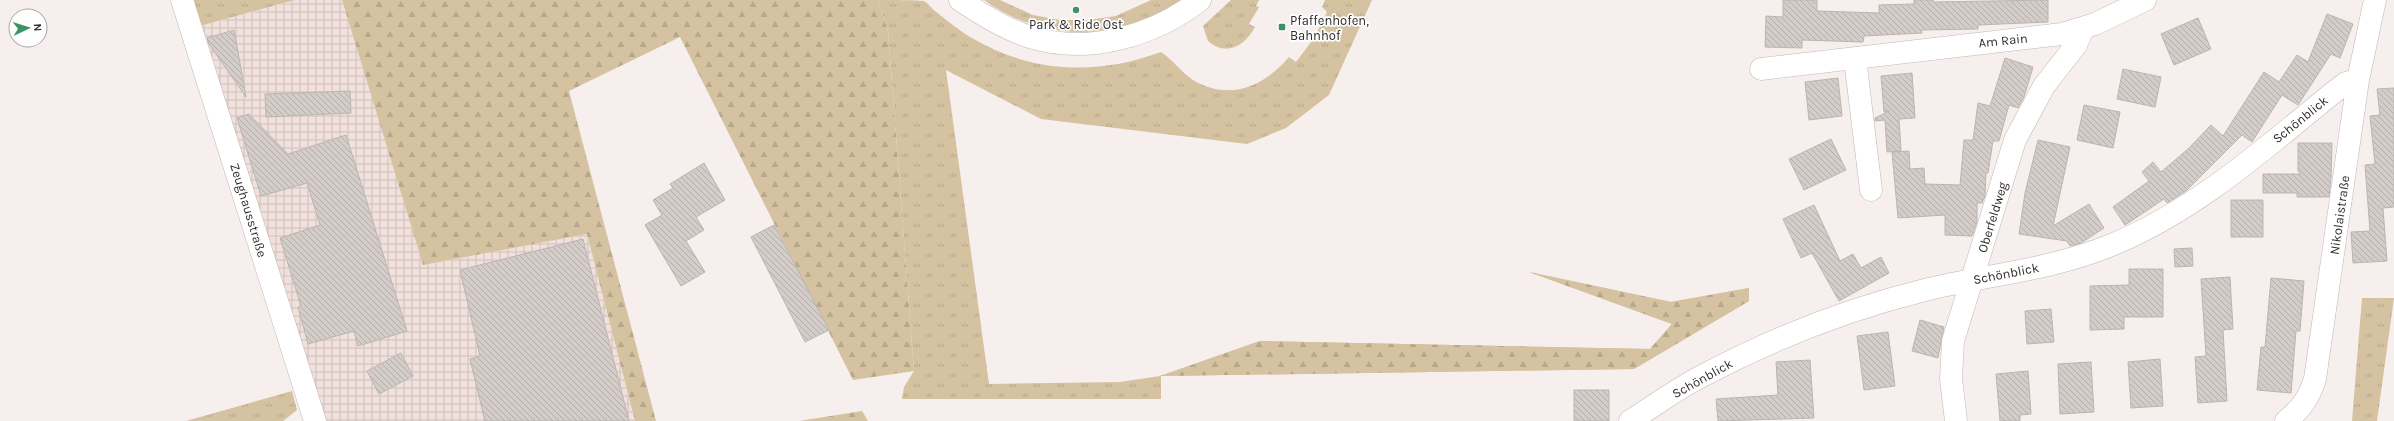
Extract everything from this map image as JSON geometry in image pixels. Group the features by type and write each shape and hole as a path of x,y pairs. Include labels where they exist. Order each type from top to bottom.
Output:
{"street":[{"name":"Zeughausstraße","path":"182,0 315,421"},
{"path":"960,0 995,22 1021,34 1053,42 1077,44 1107,41 1150,29 1176,17 1200,0"},
{"name":"Am Rain","path":"1761,69 1855,59 2083,29 2145,0"},
{"name":"Nikolaistraße","path":"2286,421 2301,409 2310,394 2315,379 2358,80 2375,0"},
{"name":"Oberfeldweg","path":"1956,421 1951,379 1953,341 2015,140 2044,86 2076,45 2083,29"},
{"path":"1855,59 1871,190"},
{"name":"Schönblick","path":"1630,421 1702,376 1778,339 1875,304 1972,279 2078,257 2146,229 2213,187 2346,83 2358,80"}],"shaded area":[{"path":"296,0 342,0 423,265 587,234 635,421 324,421 197,27"}],"green space":[{"path":"189,0 295,0 196,27"},
{"path":"342,0 878,0 888,31 914,371 853,380 680,37 569,91 656,421 635,421 587,234 423,265"},
{"path":"878,0 924,1 967,35 994,50 1017,58 1041,64 1064,67 1088,67 1112,65 1137,60 1161,52 1193,80 1207,87 1220,90 1233,90 1246,88 1269,76 1289,57 1296,62 1314,38 1327,12 1322,7 1325,0 1372,0 1329,95 1286,128 1247,144 1041,119 946,70 989,384 1120,382 1160,376 1260,341 1650,349 1672,324 1529,272 1671,302 1749,288 1749,301 1634,369 1161,376 1161,399 902,399 904,387 914,371 888,31"},
{"path":"984,0 1000,0 1033,15 1060,20 1088,20 1116,16 1151,0 1185,0 1175,7 1155,15 1111,29 1089,32 1067,32 1025,22 1004,13"},
{"path":"1231,0 1259,0 1256,6 1259,7 1249,24 1255,27 1251,34 1240,44 1228,49 1215,46 1208,41 1203,26"},
{"path":"1529,272 1671,302 1749,288 1749,301 1634,369 1160,376 1260,341 1650,349 1672,324"},
{"path":"2362,298 2394,298 2377,421 2352,421"},
{"path":"292,391 297,410 283,421 186,421"},
{"path":"862,411 868,421 799,421"}],"building":[{"path":"1783,0 1817,0 1817,11 1879,13 1879,5 1914,4 1914,0 1933,0 1933,2 2048,0 2048,22 1978,25 1978,29 1921,30 1922,33 1864,36 1863,42 1802,40 1802,48 1765,47 1766,16 1783,17"},
{"path":"2327,14 2353,24 2340,58 2331,54 2298,105 2282,95 2252,142 2242,135 2186,191 2167,203 2164,199 2125,225 2113,207 2149,181 2142,172 2153,162 2161,172 2188,149 2211,125 2223,136 2264,72 2279,82 2297,55 2308,62"},
{"path":"2198,18 2211,49 2174,65 2161,34"},
{"path":"234,30 246,97 209,44 207,38"},
{"path":"2005,58 2033,67 2024,97 2018,108 2009,105 1999,141 1993,141 1988,173 1986,173 1985,196 1982,203 1977,203 1977,222 1972,236 1945,235 1945,215 1898,218 1892,152 1909,151 1910,169 1924,168 1925,184 1960,185 1964,140 1973,140 1978,103 1990,106"},
{"path":"2123,69 2161,77 2155,107 2117,99"},
{"path":"1912,73 1915,118 1899,119 1901,151 1887,152 1885,120 1875,121 1875,118 1889,111 1884,112 1881,76"},
{"path":"1838,78 1842,116 1809,120 1805,82"},
{"path":"2394,88 2394,207 2383,208 2387,261 2353,263 2351,232 2370,231 2365,165 2375,164 2370,116 2380,115 2377,89"},
{"path":"350,91 351,113 266,117 265,94"},
{"path":"2084,105 2120,112 2113,148 2077,140"},
{"path":"249,114 288,154 346,135 407,331 358,346 354,331 308,344 298,307 301,306 280,238 320,225 307,183 261,196 237,118"},
{"path":"1831,139 1846,170 1804,190 1789,159"},
{"path":"2038,140 2070,147 2053,226 2089,204 2104,228 2081,243 2070,246 2067,241 2019,234 2025,193"},
{"path":"2298,143 2332,143 2329,197 2297,197 2297,193 2263,193 2263,174 2301,174 2298,171"},
{"path":"704,163 725,200 696,217 704,230 686,241 705,272 681,286 645,225 662,215 653,200 673,188 670,184"},
{"path":"2231,200 2263,200 2263,237 2231,237"},
{"path":"1814,205 1840,261 1853,254 1861,268 1881,257 1889,273 1839,301 1812,253 1801,258 1783,219"},
{"path":"774,225 829,330 805,342 751,237"},
{"path":"583,239 629,421 485,421 470,359 480,356 460,270"},
{"path":"2192,248 2193,266 2175,267 2174,249"},
{"path":"2129,269 2163,269 2163,317 2124,317 2124,329 2090,330 2090,286 2129,285"},
{"path":"2230,277 2233,329 2223,330 2227,401 2198,403 2195,357 2206,356 2201,279"},
{"path":"2271,278 2304,281 2300,331 2296,331 2291,393 2257,390 2261,347 2265,347"},
{"path":"2051,309 2054,342 2027,344 2025,311"},
{"path":"1920,320 1944,327 1938,358 1912,351"},
{"path":"1888,332 1895,386 1864,390 1857,336"},
{"path":"401,353 413,376 379,394 367,371"},
{"path":"2160,359 2163,406 2131,408 2128,362"},
{"path":"1810,360 1814,418 1718,421 1716,399 1778,395 1776,362"},
{"path":"2091,362 2094,412 2060,414 2058,364"},
{"path":"2028,371 2031,414 2020,415 2020,421 2000,421 1996,374"},
{"path":"1574,390 1609,390 1609,421 1574,421"}],"place":[{"name":"Park & Ride Ost","path":"1076,10"},
{"name":"Pfaffenhofen, Bahnhof","path":"1282,27"}]}
